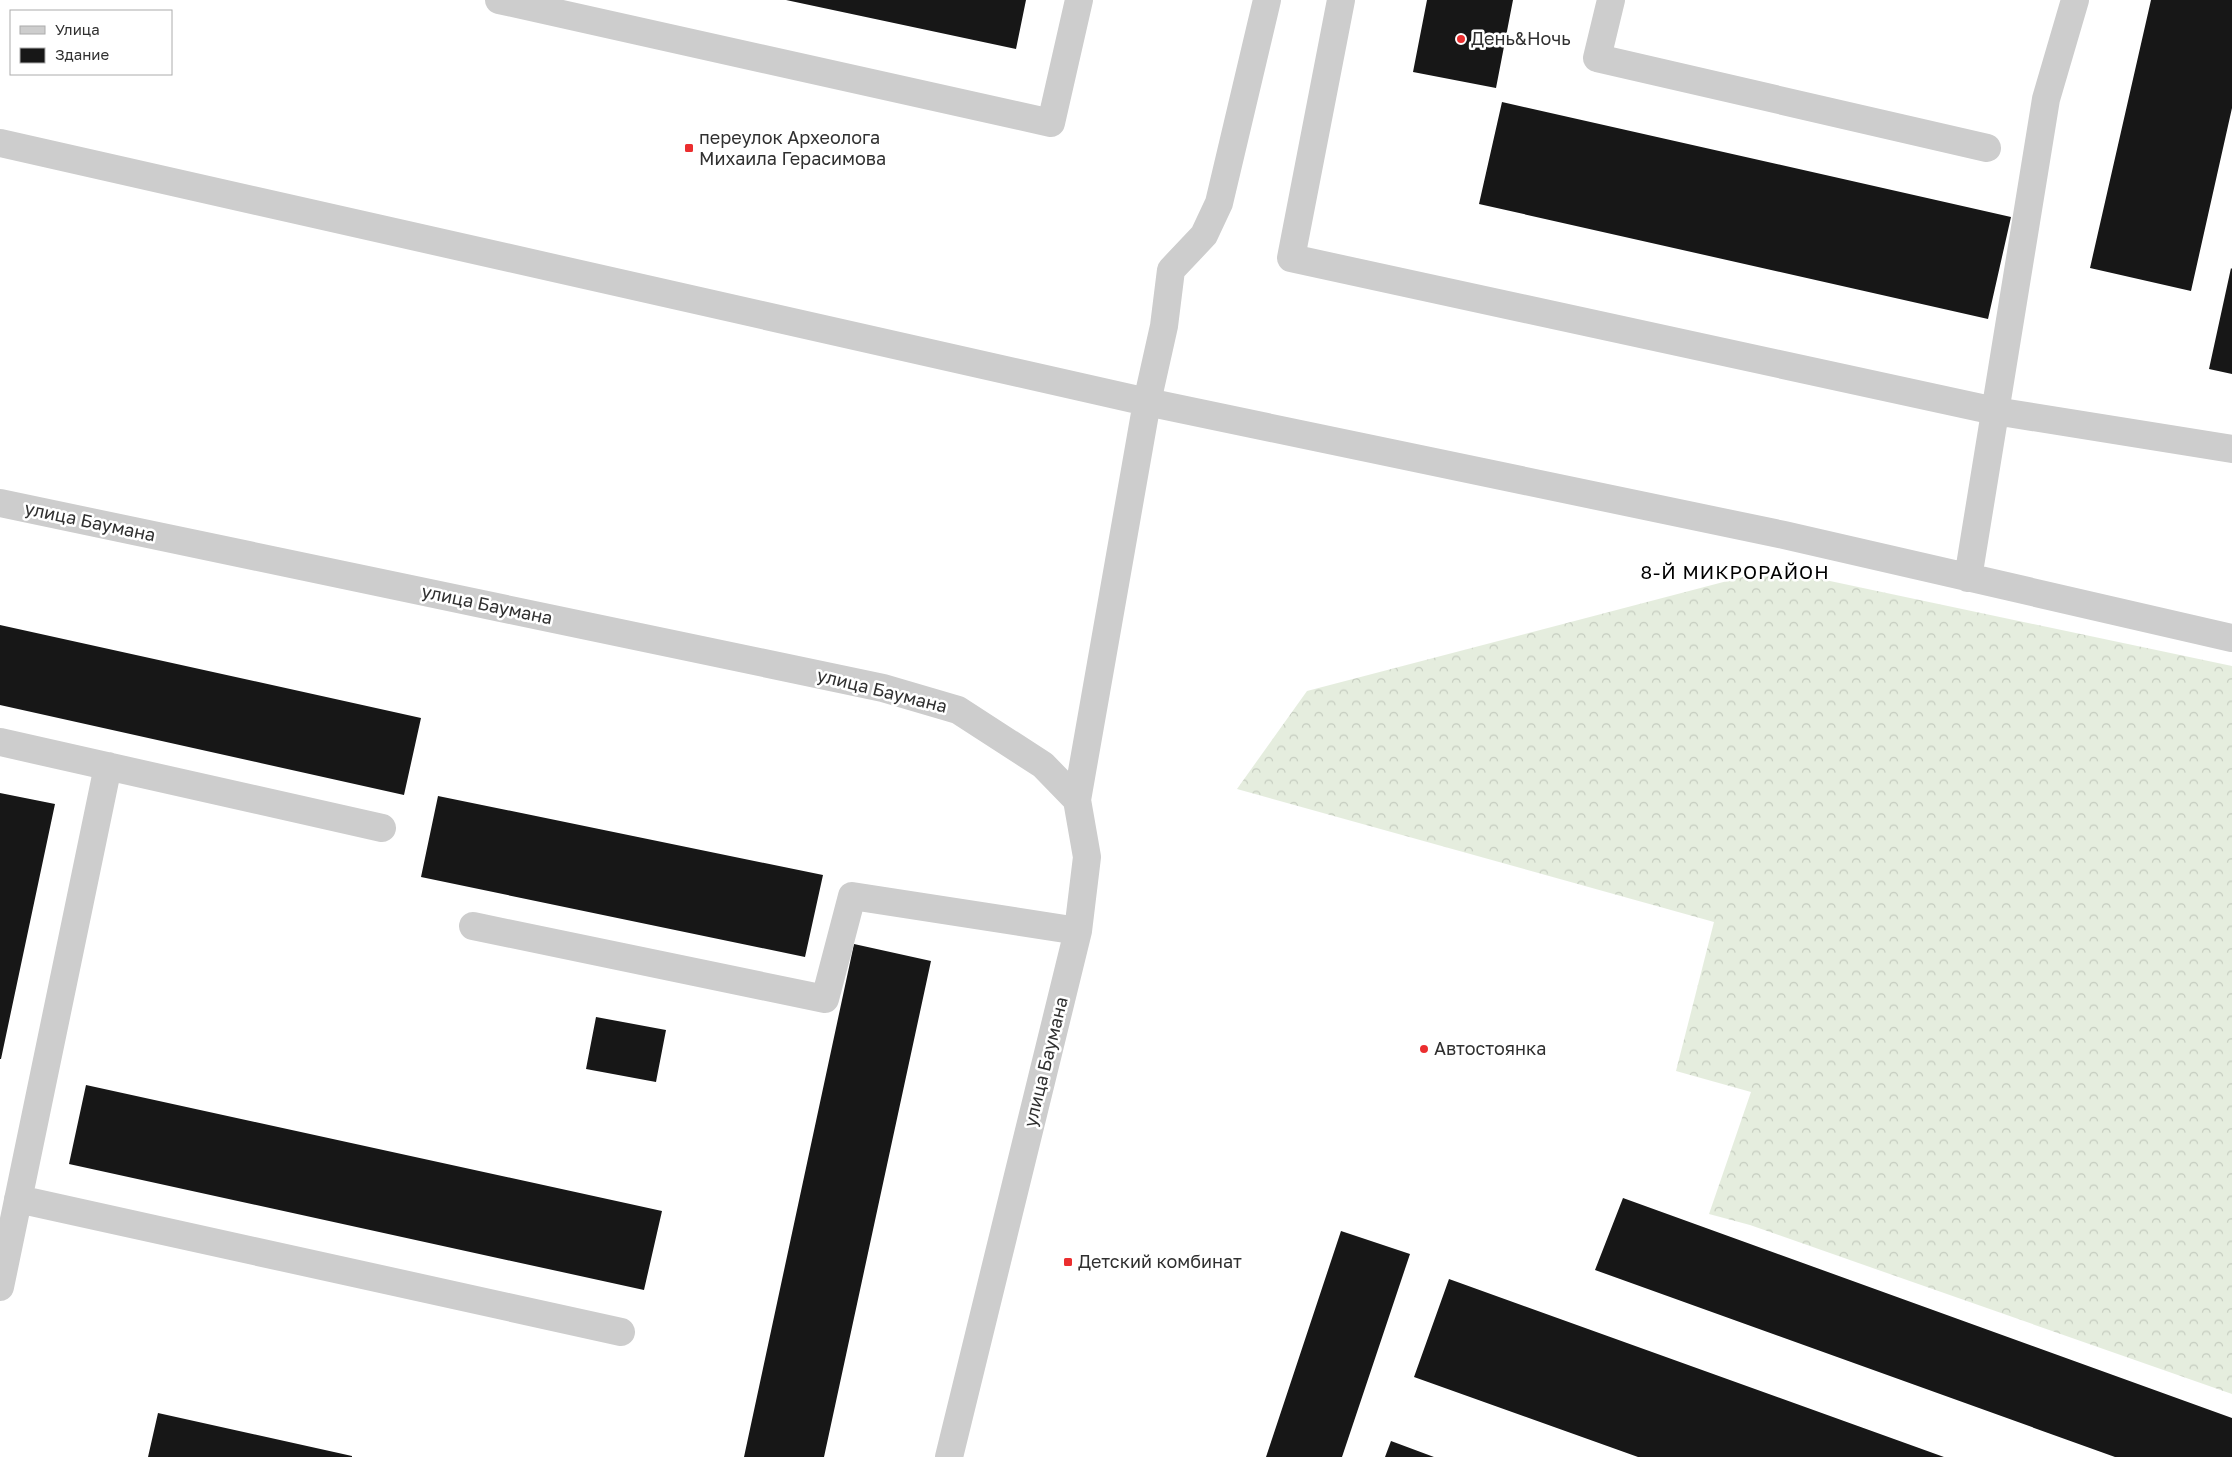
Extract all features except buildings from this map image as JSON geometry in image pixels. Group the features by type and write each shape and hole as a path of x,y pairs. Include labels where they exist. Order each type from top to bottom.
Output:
{"street":[{"path":"499,0 1051,123 1079,0"},
{"path":"1077,800 1147,402 1164,326 1170,270 1204,235 1219,202 1268,0"},
{"path":"1341,0 1291,258 1995,411 2232,449"},
{"path":"1611,0 1598,58 1987,148"},
{"path":"1968,578 2046,100 2075,0"},
{"path":"0,143 1147,402 1784,536 2232,638"},
{"name":"улица Баумана","path":"0,503 883,688 958,710 1043,765 1077,800 1087,857 1078,931 949,1457"},
{"path":"0,742 382,828"},
{"path":"0,1287 108,766"},
{"path":"473,926 825,999 852,896 1078,931"},
{"path":"18,1199 622,1332"}],"green space":[{"path":"1773,569 2232,666 2232,1394 1750,1225 1709,1214 1751,1092 1676,1071 1714,922 1237,789 1307,691"}],"place":[{"name":"День&Ночь","path":"1461,39"},
{"name":"переулок Археолога Михаила Герасимова","path":"689,148"},
{"name":"Автостоянка","path":"1424,1049"},
{"name":"Детский комбинат","path":"1068,1262"}],"district":[{"name":"8-Й МИКРОРАЙОН","path":"1735,572"}]}
